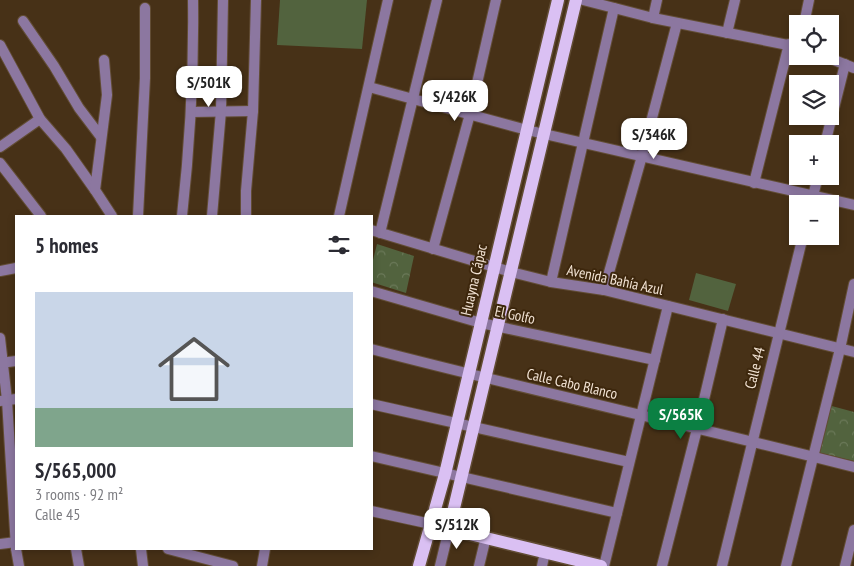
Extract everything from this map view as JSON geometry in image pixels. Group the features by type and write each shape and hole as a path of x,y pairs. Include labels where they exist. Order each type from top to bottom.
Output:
{"main road":[{"name":"Huayna Cápac","path":"420,566 445,474 558,0"},
{"path":"449,528 576,0"},
{"path":"431,524 602,566"}],"street":[{"path":"182,215 191,112 193,0"},
{"path":"212,215 221,113 224,35 223,0"},
{"path":"246,215 246,191 253,111 256,0"},
{"path":"340,215 388,0"},
{"path":"375,232 413,99 437,0"},
{"path":"433,249 470,114 496,0"},
{"path":"584,0 653,18 789,44"},
{"path":"653,18 657,0"},
{"path":"727,33 734,0"},
{"path":"806,15 809,0"},
{"path":"138,215 145,78 145,8"},
{"path":"551,282 614,8"},
{"path":"23,21 54,66 79,108 101,137"},
{"path":"604,290 677,23"},
{"path":"0,45 40,118 66,149 111,215"},
{"path":"754,183 789,59"},
{"path":"95,190 107,95 104,60"},
{"path":"828,135 849,66"},
{"path":"369,87 527,130 754,183 795,195"},
{"path":"191,112 253,111"},
{"path":"0,147 40,118"},
{"path":"0,163 40,215"},
{"path":"839,203 854,205"},
{"name":"Avenida Bahía Azul","path":"375,232 494,268 551,282 604,290 854,352"},
{"name":"Calle 44","path":"722,566 801,245"},
{"path":"0,270 15,268"},
{"path":"786,566 840,349 854,284"},
{"name":"El Golfo","path":"373,292 481,323 655,360"},
{"path":"602,566 668,306"},
{"path":"662,566 722,319"},
{"path":"0,338 8,400 15,527"},
{"name":"Calle Cabo Blanco","path":"373,350 485,379 697,428 854,467"},
{"path":"2,363 15,361"},
{"path":"373,404 629,462"},
{"path":"373,456 617,513"},
{"path":"373,511 431,524"},
{"path":"440,566 449,528"},
{"path":"846,566 854,530"},
{"path":"479,566 486,538"},
{"path":"0,544 15,545"},
{"path":"17,550 19,566"},
{"path":"76,550 78,566"},
{"path":"141,550 143,566"},
{"path":"172,550 233,566"},
{"path":"262,566 265,550"},
{"path":"542,566 545,552"}],"green space":[{"path":"280,0 367,0 362,49 277,45"},
{"path":"377,244 414,256 406,293 373,283 373,260"},
{"path":"696,273 736,284 728,311 689,300"},
{"path":"828,405 854,412 854,461 817,452"}]}
